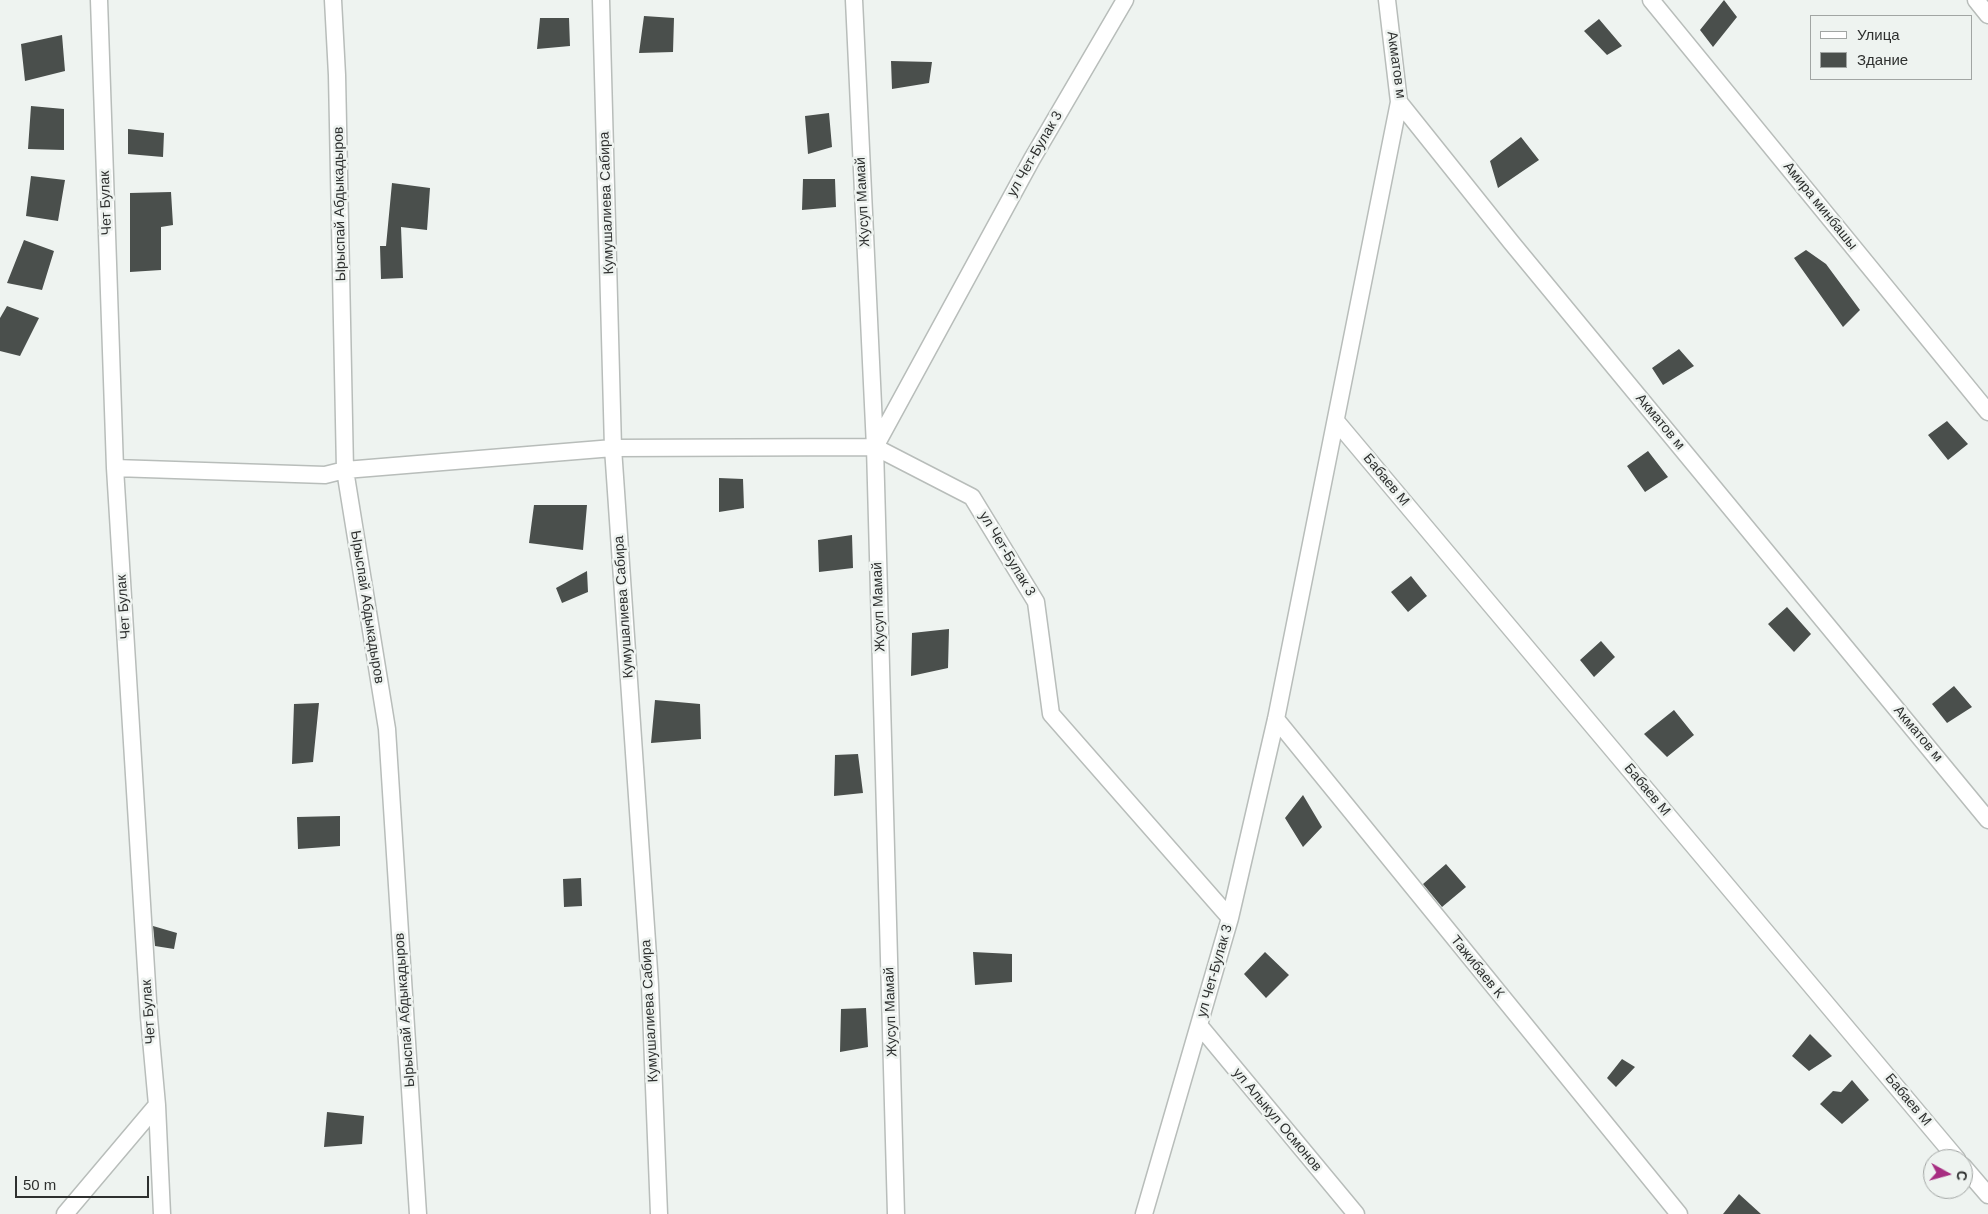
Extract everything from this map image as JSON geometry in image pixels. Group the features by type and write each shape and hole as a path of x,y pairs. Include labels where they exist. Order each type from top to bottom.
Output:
{"street":[{"name":"Чет Булак","path":"99,0 115,468 149,1017 157,1105 162,1214"},
{"name":"Ырыспай Абдыкадыров","path":"333,0 337,75 345,470 387,729 418,1214"},
{"name":"Кумушалиева Сабира","path":"601,0 613,448 650,985 659,1214"},
{"name":"Жусуп Мамай","path":"854,0 875,447 896,1214"},
{"name":"ул Чет-Булак 3","path":"1125,0 1032,159 875,447 972,497 1036,602 1051,714 1230,918 1144,1214"},
{"name":"Акматов м","path":"1387,0 1399,102 1511,242 1988,820"},
{"name":"Амира минбашы","path":"1651,0 1988,412"},
{"path":"1976,0 1988,15"},
{"path":"1230,918 1276,719 1399,102"},
{"name":"Бабаев М","path":"1336,421 1949,1149"},
{"path":"115,468 325,475 345,470 613,448 875,447"},
{"name":"Тажибаев К","path":"1276,719 1679,1214"},
{"name":"ул Алыкул Осмонов","path":"1199,1025 1356,1214"},
{"path":"65,1214 157,1105"},
{"path":"1973,1178 1988,1195"}],"building":[{"path":"1724,0 1737,17 1713,47 1700,30"},
{"path":"644,16 674,18 673,52 639,53"},
{"path":"540,18 569,18 570,46 537,49"},
{"path":"1599,19 1622,46 1607,55 1584,31"},
{"path":"62,35 65,71 25,81 21,44"},
{"path":"891,61 932,62 929,83 892,89"},
{"path":"31,106 64,109 64,150 28,149"},
{"path":"829,113 832,147 808,154 805,116"},
{"path":"128,129 164,133 163,157 128,154"},
{"path":"1521,137 1539,160 1498,188 1490,161"},
{"path":"31,176 65,180 58,221 26,216"},
{"path":"803,179 835,179 836,207 802,210"},
{"path":"392,183 430,188 427,230 401,227 403,278 381,279 380,246 386,246"},
{"path":"171,192 173,225 161,227 161,270 130,272 130,193"},
{"path":"24,240 54,251 42,290 7,283"},
{"path":"1806,250 1826,264 1860,310 1843,327 1794,258"},
{"path":"7,306 39,318 20,356 0,351 0,318"},
{"path":"1679,349 1694,366 1663,385 1652,368"},
{"path":"1947,421 1968,444 1948,460 1928,435"},
{"path":"1648,451 1668,477 1645,492 1627,466"},
{"path":"719,478 743,479 744,508 719,512"},
{"path":"534,505 587,505 583,550 529,543"},
{"path":"852,535 853,568 819,572 818,540"},
{"path":"587,571 588,592 562,603 556,588"},
{"path":"1411,576 1427,596 1408,612 1391,592"},
{"path":"1787,607 1811,634 1794,652 1768,624"},
{"path":"949,629 948,668 911,676 912,633"},
{"path":"1601,641 1615,657 1594,677 1580,660"},
{"path":"1954,686 1972,707 1947,723 1932,704"},
{"path":"655,700 700,704 701,739 651,743"},
{"path":"319,703 313,762 292,764 294,704"},
{"path":"1674,710 1694,735 1667,757 1644,734"},
{"path":"858,754 863,793 834,796 835,755"},
{"path":"1303,795 1322,827 1303,847 1285,818"},
{"path":"340,816 340,846 298,849 297,817"},
{"path":"1446,864 1466,887 1442,907 1423,884"},
{"path":"581,878 582,906 564,907 563,879"},
{"path":"153,926 177,933 174,949 155,946"},
{"path":"973,952 1012,954 1012,982 975,985"},
{"path":"1265,952 1289,975 1266,998 1244,974"},
{"path":"866,1008 868,1047 840,1052 841,1009"},
{"path":"1810,1034 1832,1056 1809,1071 1792,1056"},
{"path":"1622,1059 1635,1067 1616,1087 1607,1078"},
{"path":"1852,1080 1869,1100 1842,1124 1820,1104 1833,1091 1841,1092"},
{"path":"327,1112 364,1116 362,1144 324,1147"},
{"path":"1739,1194 1761,1214 1723,1214"}]}
